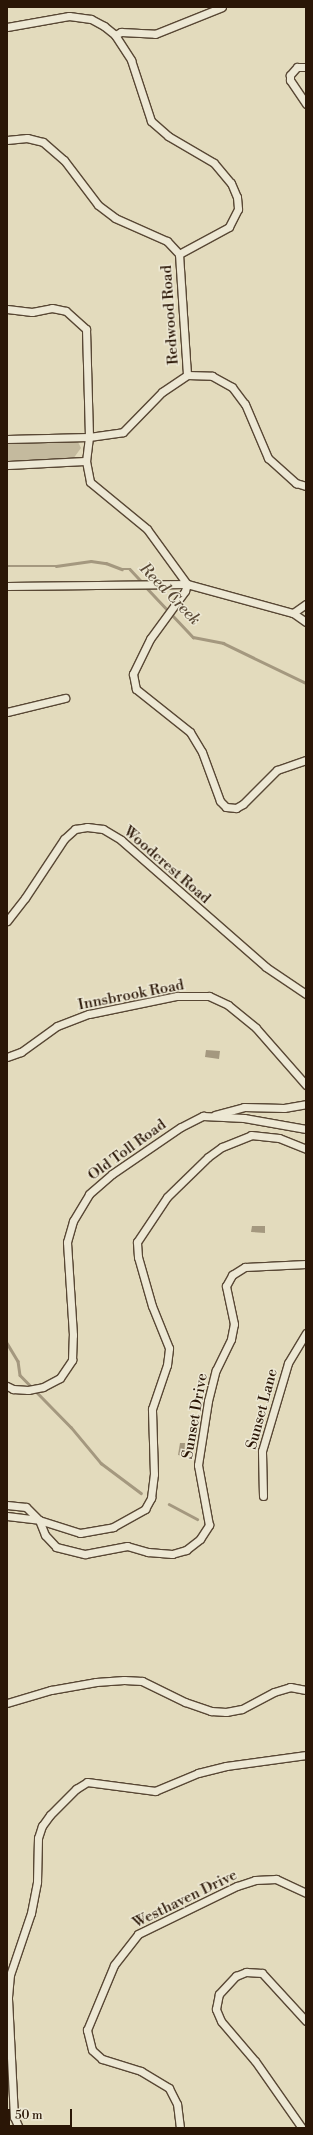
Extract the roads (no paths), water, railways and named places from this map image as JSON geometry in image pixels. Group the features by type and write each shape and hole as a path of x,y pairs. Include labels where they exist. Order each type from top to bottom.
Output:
{"street":[{"path":"114,35 121,32 155,34 222,7"},
{"path":"7,27 69,16 92,20 114,35 131,60 151,121 168,136 214,163 231,183 237,197 238,209 230,228 179,254"},
{"path":"306,68 297,67 290,75 290,80 306,104"},
{"name":"Redwood Road","path":"7,140 27,138 43,142 64,160 98,205 115,218 167,241 179,254 187,375"},
{"path":"7,309 32,312 52,308 66,311 86,329 89,437 86,461 90,482 147,529 187,584"},
{"path":"7,439 89,437 123,432 162,392 187,375 212,376 232,387 245,404 268,458 296,483 306,486"},
{"path":"7,465 86,461"},
{"path":"187,584 185,591 150,639 133,674 136,689 190,732 202,752 220,801 226,807 236,808 243,804 277,770 306,760"},
{"path":"7,586 187,584 293,613 306,622"},
{"path":"293,613 306,604"},
{"path":"7,712 64,698"},
{"name":"Woodcrest Road","path":"7,921 25,898 64,839 75,829 87,826 103,829 121,840 266,967 306,994"},
{"name":"Innsbrook Road","path":"7,1057 21,1052 57,1026 88,1014 177,996 209,996 228,1006 256,1028 306,1085"},
{"path":"211,1116 244,1107 284,1108 306,1104"},
{"name":"Old Toll Road","path":"7,1386 13,1389 28,1390 43,1387 60,1378 72,1360 73,1335 67,1242 73,1221 89,1194 112,1174 181,1127 203,1116 244,1118 306,1129"},
{"path":"7,1516 39,1520 80,1533 99,1531 113,1527 145,1509 151,1498 154,1474 152,1409 167,1365 169,1348 152,1306 138,1257 137,1242 158,1210 208,1157 222,1147 251,1135 279,1138 306,1149"},
{"name":"Sunset Drive","path":"7,1505 26,1506 39,1520 45,1535 56,1547 85,1554 127,1546 148,1552 172,1554 186,1550 200,1539 209,1525 198,1465 208,1401 216,1370 231,1340 234,1324 226,1286 232,1274 245,1267 306,1264"},
{"name":"Sunset Lane","path":"263,1496 262,1451 288,1363 306,1333"},
{"path":"7,1703 51,1690 124,1680 142,1681 185,1702 211,1711 226,1712 242,1710 274,1692 290,1688 306,1690"},
{"path":"19,2128 14,2117 8,1997 10,1975 30,1913 37,1882 38,1838 42,1826 50,1815 76,1789 87,1782 155,1791 205,1771 306,1755"},
{"name":"Westhaven Drive","path":"180,2128 177,2104 169,2088 141,2072 102,2059 92,2050 87,2030 114,1965 138,1934 237,1886 255,1880 276,1879 306,1893"},
{"path":"302,2128 254,2061 229,2033 216,2009 219,1994 236,1976 246,1972 262,1973 306,2021"}],"waterway":[{"name":"Reed Creek","path":"7,566 56,566 91,561 106,563 122,569 130,569 143,583"},
{"name":"Reed Creek","path":"146,587 193,637 223,643 306,683"},
{"path":"7,1343 18,1361 20,1375 71,1427 101,1463 141,1493"},
{"path":"169,1504 197,1519"}]}
